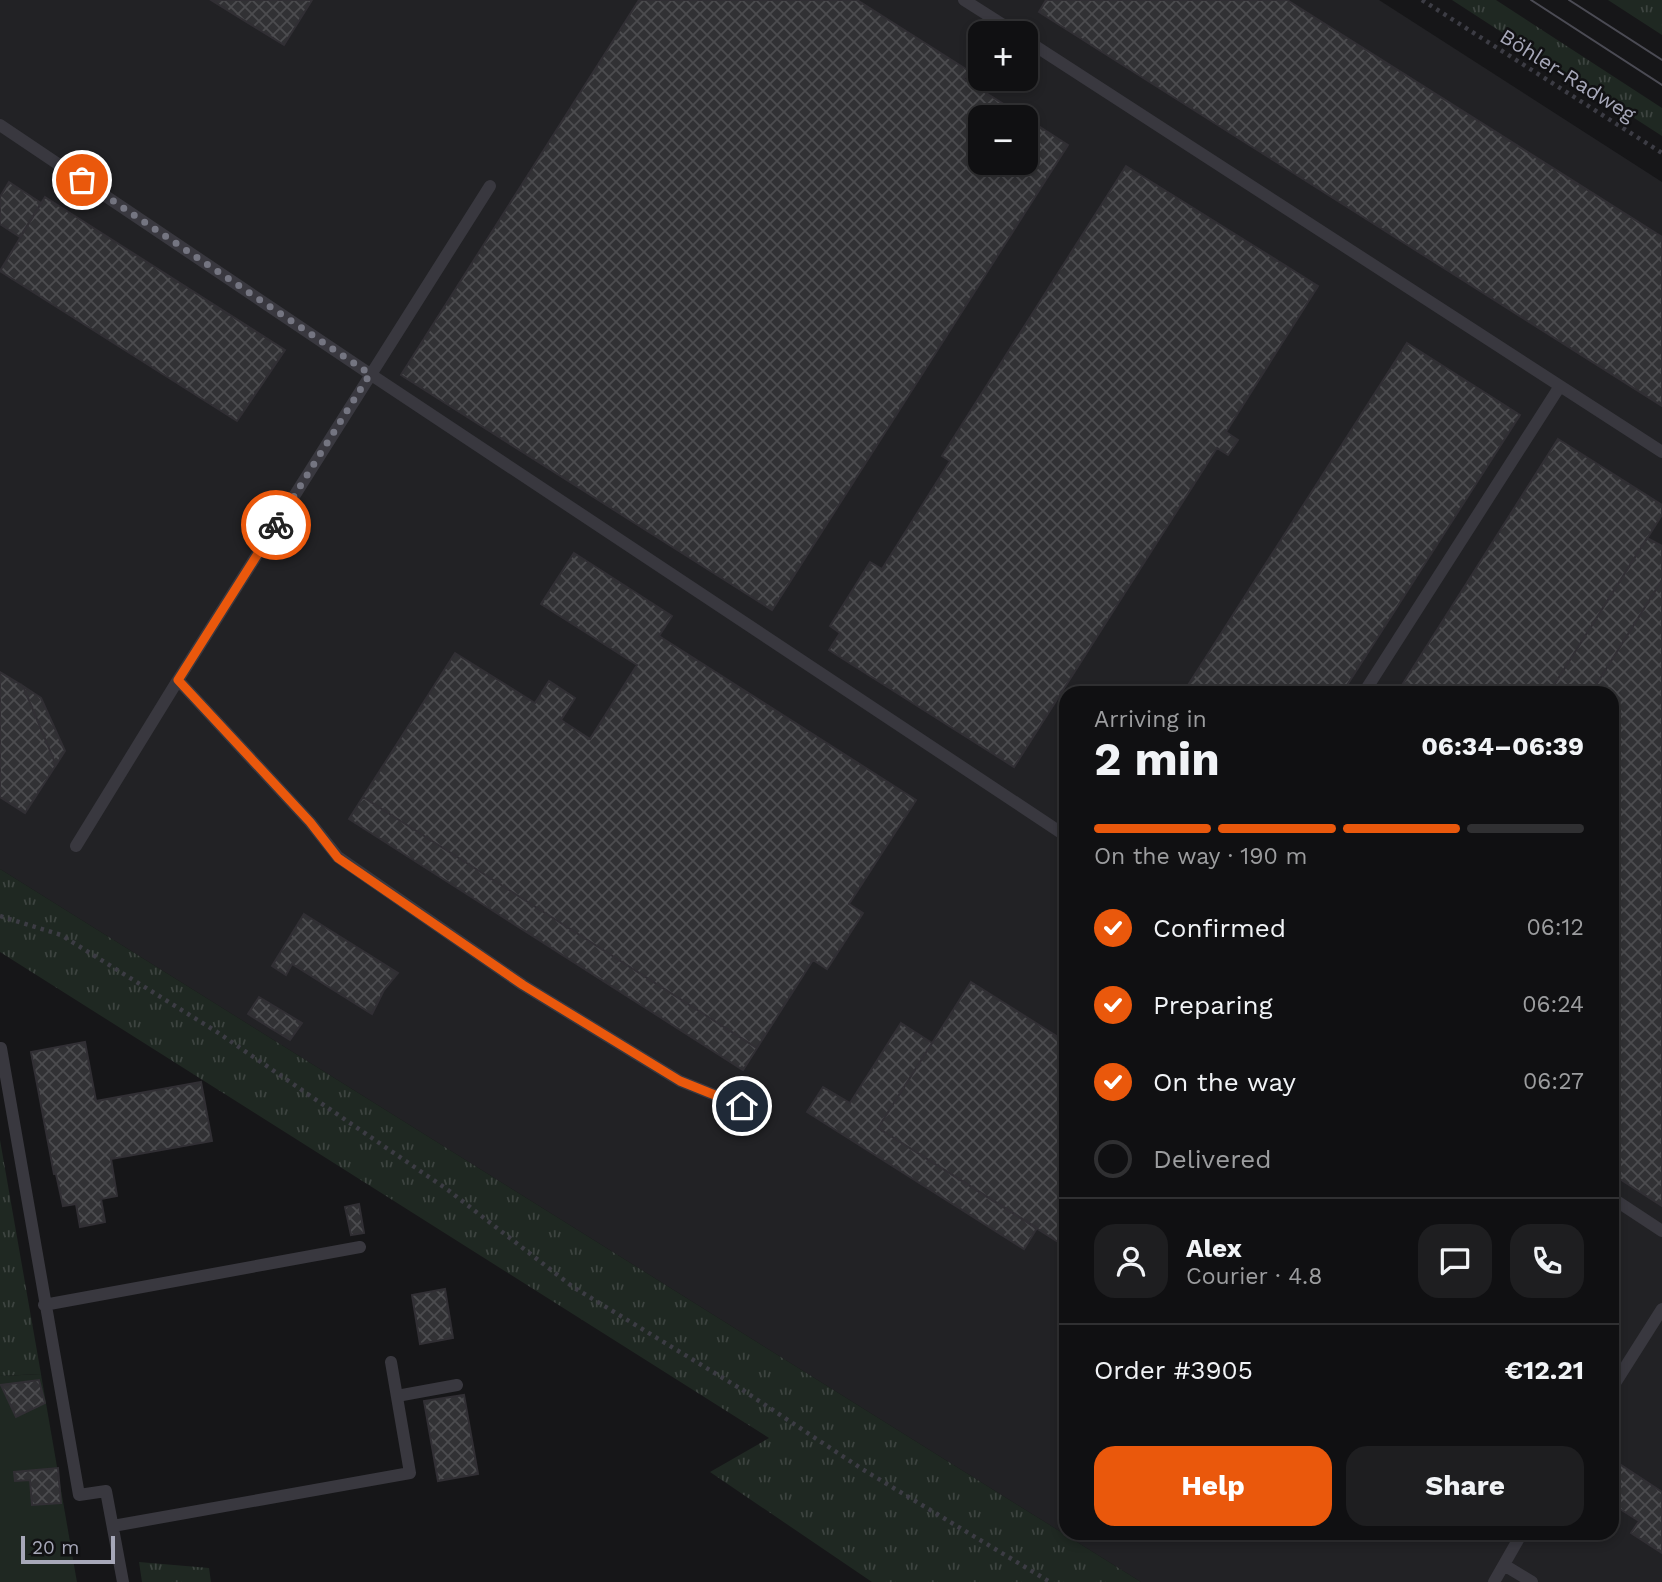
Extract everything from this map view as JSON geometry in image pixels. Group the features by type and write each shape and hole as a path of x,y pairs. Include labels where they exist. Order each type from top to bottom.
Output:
{"lane":[{"path":"964,0 997,21"},
{"path":"1038,48 1662,452"},
{"path":"0,125 1059,831"},
{"path":"76,846 490,186"},
{"path":"1368,686 1560,386"},
{"path":"178,680 310,822 338,858 523,985 680,1081 742,1106"},
{"path":"1,1048 79,1495 106,1491 122,1582"},
{"path":"1619,1203 1662,1231"},
{"path":"44,1305 360,1247"},
{"path":"1619,1377 1662,1309"},
{"path":"113,1525 410,1473 391,1362"},
{"path":"397,1396 457,1385"},
{"path":"1493,1582 1518,1540"},
{"path":"1504,1565 1532,1582"}],"path":[{"name":"Böhler-Radweg","path":"1422,0 1662,153"},
{"path":"0,916 61,935 206,1025 448,1190 573,1287 741,1389 862,1469 1050,1582"}],"shaded area":[{"path":"0,0 1379,0 1662,182 1662,1582 1141,1582 1074,1540 1619,1540 1619,686 1059,686 1059,1531 0,869"}],"green space":[{"path":"1452,0 1496,0 1662,108 1662,136"},
{"path":"1608,0 1662,0 1662,35"},
{"path":"0,869 1059,1531 1059,1540 1074,1540 1141,1582 872,1582 710,1472 769,1438 0,952"},
{"path":"0,1140 41,1374 0,1376"},
{"path":"41,1374 77,1582 0,1582 0,1376"},
{"path":"139,1562 209,1568 211,1582 142,1582"}],"building":[{"path":"211,0 312,0 284,45"},
{"path":"639,0 857,0 968,70 964,79 968,82 968,91 983,91 1005,105 968,105 968,175 1038,175 1038,126 1068,145 772,610 401,375"},
{"path":"1046,0 1287,0 1662,237 1662,406 1039,12"},
{"path":"1126,166 1318,286 1226,432 1238,440 1228,455 1217,448 1066,686 1059,686 1059,696 1014,767 829,650 840,633 830,626 870,562 882,569 950,461 942,456"},
{"path":"9,182 41,203 20,237 0,224 0,197"},
{"path":"45,197 285,350 237,421 0,271"},
{"path":"1407,343 1520,415 1346,686 1187,686"},
{"path":"1558,439 1662,505 1662,515 1553,686 1401,686"},
{"path":"1647,538 1662,546 1662,580 1595,686 1553,686"},
{"path":"574,553 672,616 659,636 916,800 849,904 863,913 827,969 813,960 757,1048 363,797 455,653 535,703 549,681 575,698 561,720 590,739 637,665 541,604"},
{"path":"1662,580 1662,1206 1619,1178 1619,686 1595,686"},
{"path":"0,672 23,686 56,765 25,813 0,797"},
{"path":"23,686 41,698 65,751 56,765"},
{"path":"363,797 757,1048 743,1070 349,819"},
{"path":"304,914 398,973 384,990 372,1014 292,964 286,975 272,966"},
{"path":"971,982 1059,1038 1059,1243 878,1128"},
{"path":"259,997 302,1023 290,1040 248,1014"},
{"path":"901,1023 932,1043 878,1128 1037,1228 1024,1249 807,1112 823,1087 850,1103"},
{"path":"85,1042 96,1101 201,1082 212,1141 111,1159 117,1196 101,1199 105,1222 80,1227 76,1204 63,1206 54,1174 31,1052"},
{"path":"359,1204 364,1233 351,1235 345,1207"},
{"path":"445,1289 453,1338 420,1344 412,1295"},
{"path":"39,1380 45,1403 16,1417 1,1385"},
{"path":"464,1395 478,1474 438,1481 424,1401"},
{"path":"1619,1464 1662,1492 1662,1553 1631,1533 1639,1521 1619,1508"},
{"path":"58,1468 61,1503 32,1505 30,1480 15,1481 14,1472"}],"tram line":[{"path":"1531,0 1662,85"},
{"path":"1569,0 1662,60"}],"way so far":[{"path":"82,180 370,374 276,525"}],"route":[{"path":"276,525 178,680 310,822 338,858 523,985 680,1081 742,1106"}]}
